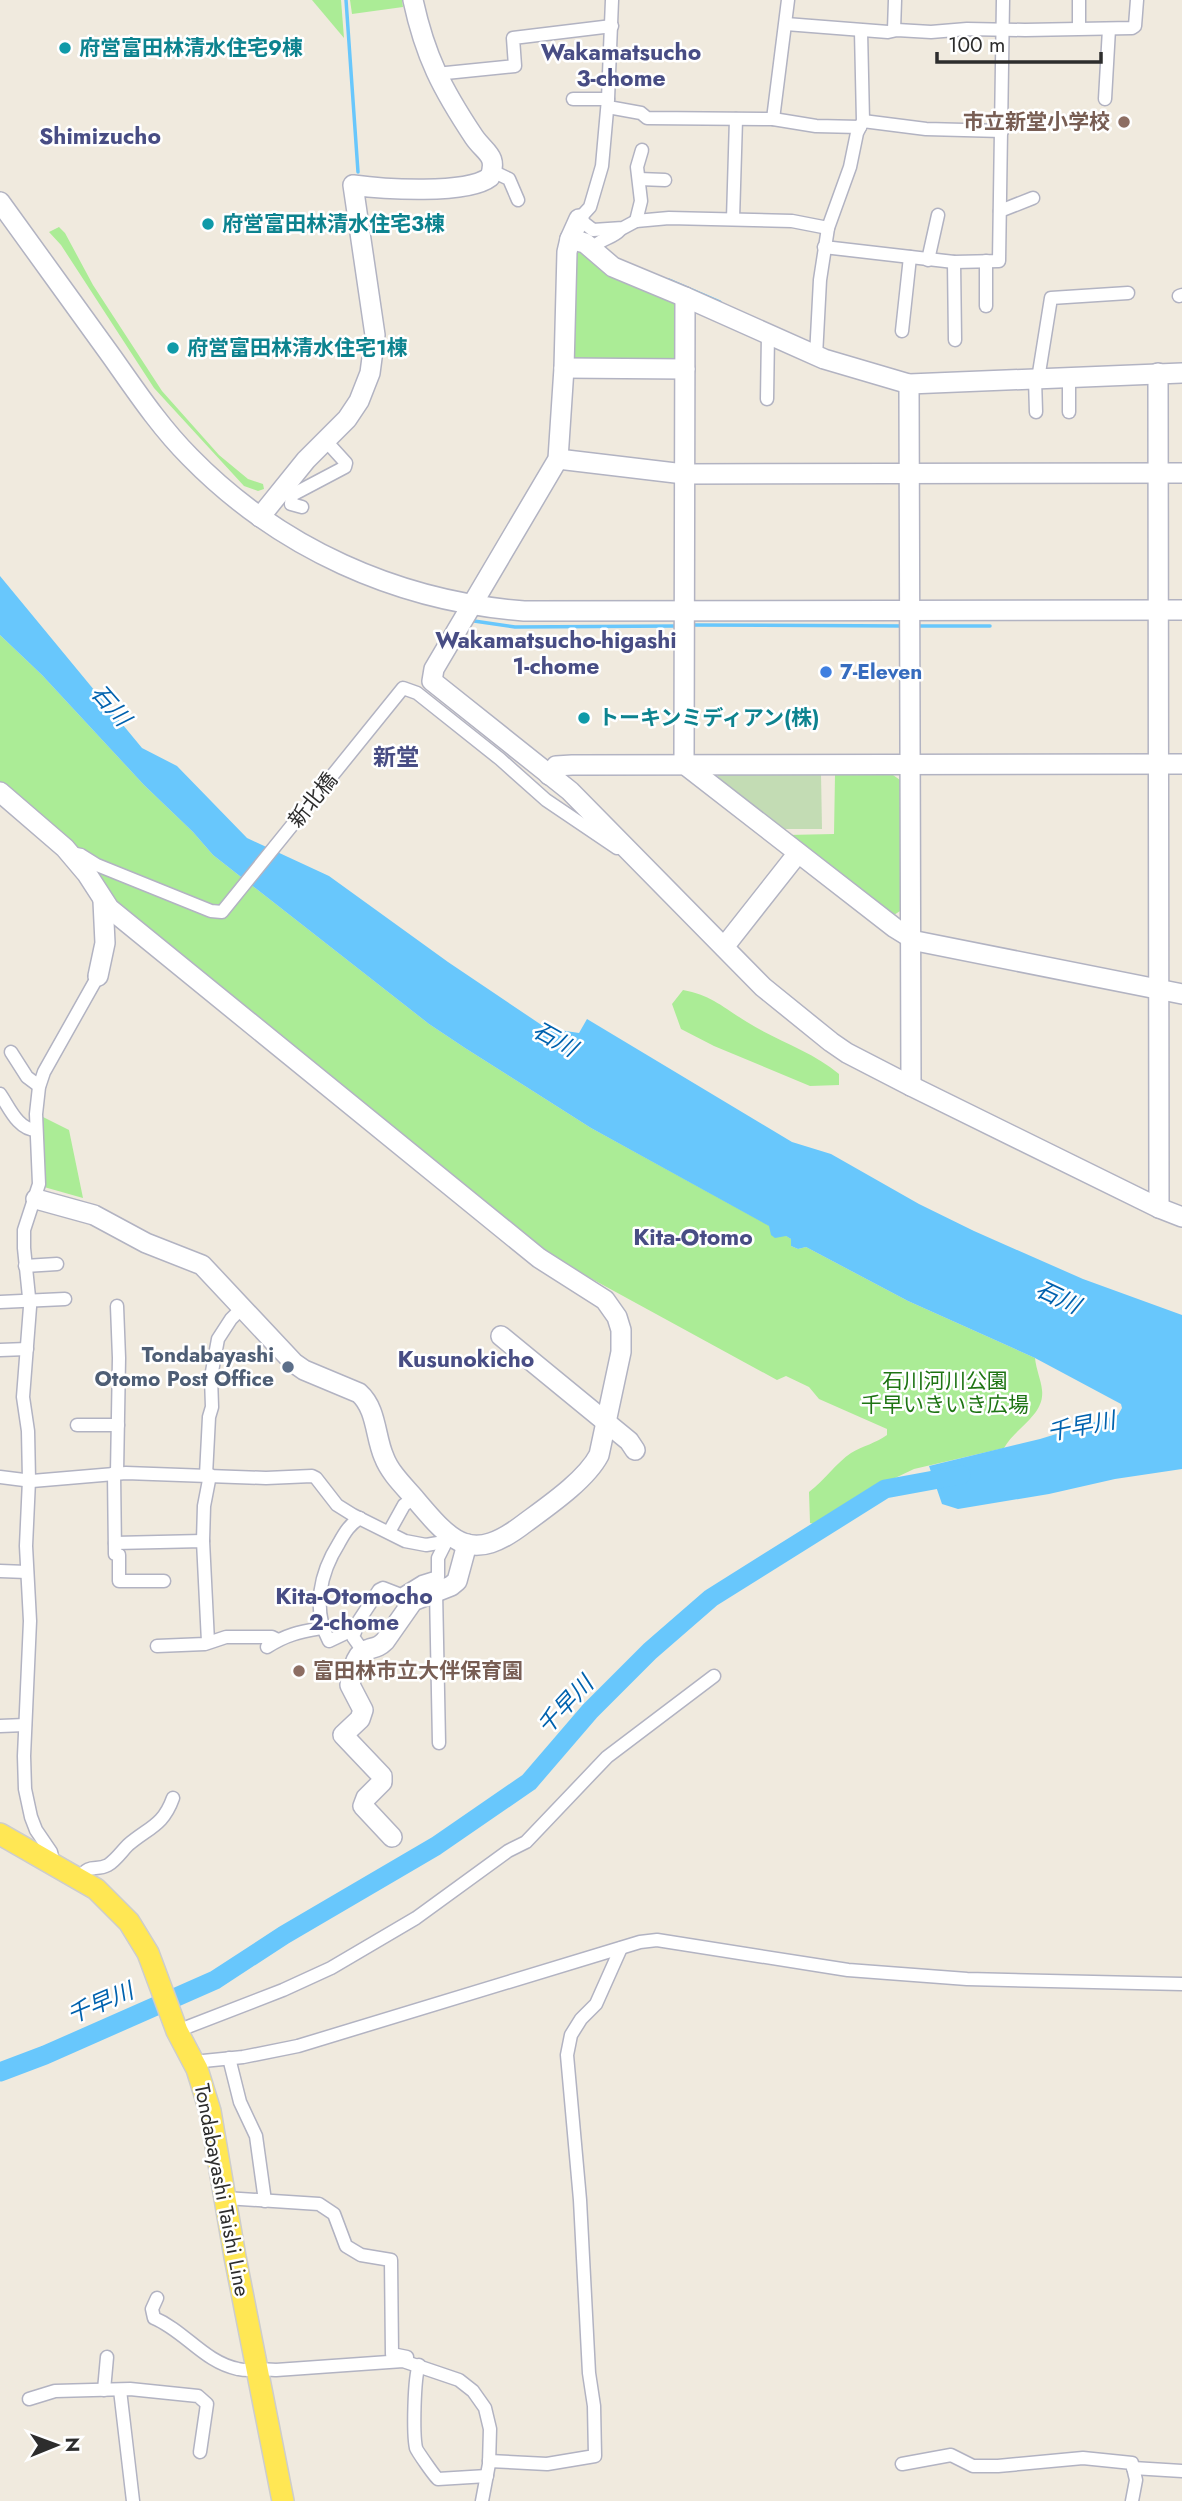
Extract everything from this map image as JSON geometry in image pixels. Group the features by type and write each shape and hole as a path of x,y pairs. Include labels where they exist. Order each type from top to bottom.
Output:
{"main road":[{"name":"Tondabayashi Taishi Line","path":"0,1834 79,1878 107,1898 129,1922 148,1953 176,2029 201,2080 210,2111 283,2501"}],"street":[{"path":"260,517 290,478 347,419 359,401 370,373 375,335 353,185 402,190 475,185 489,177 492,171 493,161 490,155 475,139 436,74 424,48 413,0"},
{"path":"612,0 608,103 598,187 590,207 579,219 567,252 558,459 434,669 432,681 570,791 763,987 831,1042 911,1086 1182,1217"},
{"path":"773,120 788,0"},
{"path":"894,30 895,0"},
{"path":"824,247 928,260 999,261 1003,0"},
{"path":"1079,0 1079,27"},
{"path":"786,24 862,31 1079,27 1109,29 1135,26 1137,0"},
{"path":"436,74 515,66 513,37 612,26"},
{"path":"1105,99 1109,29"},
{"path":"817,352 824,247 861,124 862,31"},
{"path":"573,99 608,103 640,113 647,118 773,120 816,125 861,124 1002,131"},
{"path":"733,219 736,119"},
{"path":"636,221 641,201 637,167 642,150"},
{"path":"492,171 509,179 518,200"},
{"path":"639,179 665,180"},
{"path":"1000,211 1017,199 1033,198"},
{"path":"0,202 164,428 207,473 291,539 351,569 433,597 524,611 1182,610"},
{"path":"928,260 938,215"},
{"path":"570,239 595,245 636,221 669,218 792,221 828,228"},
{"path":"579,219 593,230 623,228"},
{"path":"595,245 613,267 768,334 909,384 1038,375 1069,377 1182,373"},
{"path":"902,331 910,257"},
{"path":"986,261 986,306"},
{"path":"954,262 955,340"},
{"path":"685,297 685,765"},
{"path":"1036,412 1038,375 1051,298 1120,297"},
{"path":"767,399 768,334"},
{"path":"564,368 685,369"},
{"path":"1158,373 1159,1208"},
{"path":"1069,377 1069,412"},
{"path":"909,384 911,1086"},
{"path":"302,507 292,504 292,495 345,467 346,463 326,441"},
{"path":"558,459 684,474 1182,473"},
{"name":"新北橋","path":"71,854 81,855 97,865 211,911 222,912 403,688 417,693 565,814 618,848 623,844"},
{"path":"549,775 556,766 1182,764"},
{"path":"685,765 895,928 916,941 1182,994"},
{"path":"0,792 71,854 88,874 103,901 539,1258 605,1300 617,1317 622,1341 599,1455 595,1463 510,1535 490,1544 414,1544 337,1505 313,1476 266,1478 116,1473 29,1480 0,1477"},
{"path":"724,947 798,853"},
{"path":"54,1864 51,1852 36,1830 25,1789 24,1725 30,1621 26,1546 28,1431 23,1396 29,1301 24,1230 36,1199 40,1173 36,1130 40,1086 44,1072 98,976 105,943 103,901"},
{"path":"10,1052 27,1077 40,1086"},
{"path":"0,1094 20,1124 29,1130 36,1130"},
{"path":"36,1199 94,1215 146,1243 202,1265 293,1363 365,1398 385,1460 446,1542"},
{"path":"25,1266 57,1264"},
{"path":"0,1302 65,1299"},
{"path":"117,1306 115,1554 118,1555 119,1581 164,1581"},
{"path":"208,1642 203,1541 209,1417 212,1407 211,1377 218,1339 231,1319 242,1309"},
{"path":"501,1336 606,1422 633,1445 635,1450"},
{"path":"0,1350 27,1349"},
{"path":"77,1425 118,1425"},
{"path":"389,1532 404,1505 414,1497"},
{"path":"355,1632 350,1631 329,1641 322,1628 320,1609 324,1572 329,1559 351,1523 360,1517"},
{"path":"115,1543 203,1541"},
{"path":"363,1651 353,1637 356,1625 379,1590 383,1588 401,1595 438,1577 438,1558 446,1542"},
{"path":"392,1837 363,1806 366,1798 382,1782 382,1776 343,1735 360,1718 363,1710 351,1685 356,1658 363,1651 379,1647 413,1601 457,1581 467,1544"},
{"path":"0,1572 27,1572"},
{"path":"436,1591 439,1743"},
{"path":"157,1646 208,1642 226,1637 272,1637 272,1643 304,1629 322,1628"},
{"path":"176,2029 283,1990 331,1968 416,1918 508,1851 526,1842 607,1757 714,1676"},
{"path":"0,1726 24,1725"},
{"path":"79,1878 86,1869 108,1864 127,1846 155,1827 168,1811 173,1797"},
{"path":"193,2062 298,2046 621,1948 657,1940 848,1970 967,1979 1182,1984"},
{"path":"489,2461 547,2464 595,2456 580,2200 567,2055 571,2035 581,2019 596,2004 621,1948"},
{"path":"229,2058 240,2102 256,2136 265,2201"},
{"path":"225,2198 319,2204 334,2214 346,2246 361,2255 391,2260 392,2354 418,2360 415,2420 416,2448 420,2457 427,2462 438,2479 487,2476"},
{"path":"157,2298 152,2309 154,2318 167,2323 207,2356 238,2369 276,2370 403,2361 459,2380 473,2391 485,2407 490,2429 489,2461 482,2501"},
{"path":"104,2390 107,2357"},
{"path":"29,2399 55,2390 120,2390 198,2396 207,2404 200,2452"},
{"path":"120,2390 133,2501"},
{"path":"902,2464 951,2455 973,2466 1083,2458 1132,2463 1136,2480 1132,2501"},
{"path":"1133,2468 1182,2471"}],"green space":[{"path":"312,0 341,0 344,38"},
{"path":"350,0 402,0 403,7 352,14"},
{"path":"59,227 162,391 219,455 248,479 263,484 264,489 258,491 244,486 154,388 61,245 49,232"},
{"path":"580,251 677,299 676,363 571,361 574,253"},
{"name":"石川河川公園 千早いきいき広場","path":"0,635 42,675 213,855 429,1024 591,1128 788,1237 791,1239 791,1246 798,1249 806,1247 908,1301 1035,1358 1042,1399 1034,1414 1004,1448 914,1469 857,1496 814,1524 810,1523 809,1492 851,1453 887,1435 887,1429 819,1399 809,1387 786,1376 777,1380 548,1255 117,902 102,884 99,871 0,792"},
{"path":"719,772 821,773 822,829 785,829 717,781"},
{"path":"835,775 893,775 900,780 900,911 894,915 787,835 834,834"},
{"path":"683,990 709,999 758,1029 829,1066 839,1074 839,1085 810,1086 714,1046 681,1029 672,1004"},
{"path":"43,1117 69,1130 83,1198 44,1187"}],"water":[{"name":"石川","path":"0,576 142,748 177,766 247,838 329,876 448,962 546,1028 579,1033 587,1019 792,1142 831,1154 919,1204 974,1231 1083,1279 1182,1315 1182,1469 958,1509 942,1504 929,1466 1040,1439 1118,1415 1121,1404 1035,1358 908,1301 806,1247 798,1249 791,1246 791,1239 786,1236 775,1238 771,1235 769,1226 591,1128 429,1024 213,855 42,675 0,635"}],"waterway":[{"path":"346,0 358,172"},
{"path":"669,280 720,302"},
{"path":"474,621 515,627 676,626"},
{"path":"691,625 904,626"},
{"path":"915,626 990,626"},
{"name":"千早川","path":"0,2072 215,1980 284,1935 436,1846 529,1782 590,1711 650,1651 711,1598 885,1489 961,1475"}],"place":[{"name":"府営富田林清水住宅9棟","path":"65,48"},
{"name":"市立新堂小学校","path":"1124,122"},
{"name":"府営富田林清水住宅3棟","path":"208,224"},
{"name":"府営富田林清水住宅1棟","path":"173,348"},
{"name":"7-Eleven","path":"826,672"},
{"name":"トーキンミディアン(株)","path":"584,718"},
{"name":"Tondabayashi Otomo Post Office","path":"288,1367"},
{"name":"富田林市立大伴保育園","path":"299,1671"}],"district":[{"name":"Wakamatsucho 3-chome","path":"621,65"},
{"name":"Shimizucho","path":"100,136"},
{"name":"Wakamatsucho-higashi 1-chome","path":"556,653"},
{"name":"新堂","path":"396,757"},
{"name":"Kita-Otomo","path":"693,1237"},
{"name":"Kusunokicho","path":"466,1359"},
{"name":"Kita-Otomocho 2-chome","path":"354,1609"}]}
